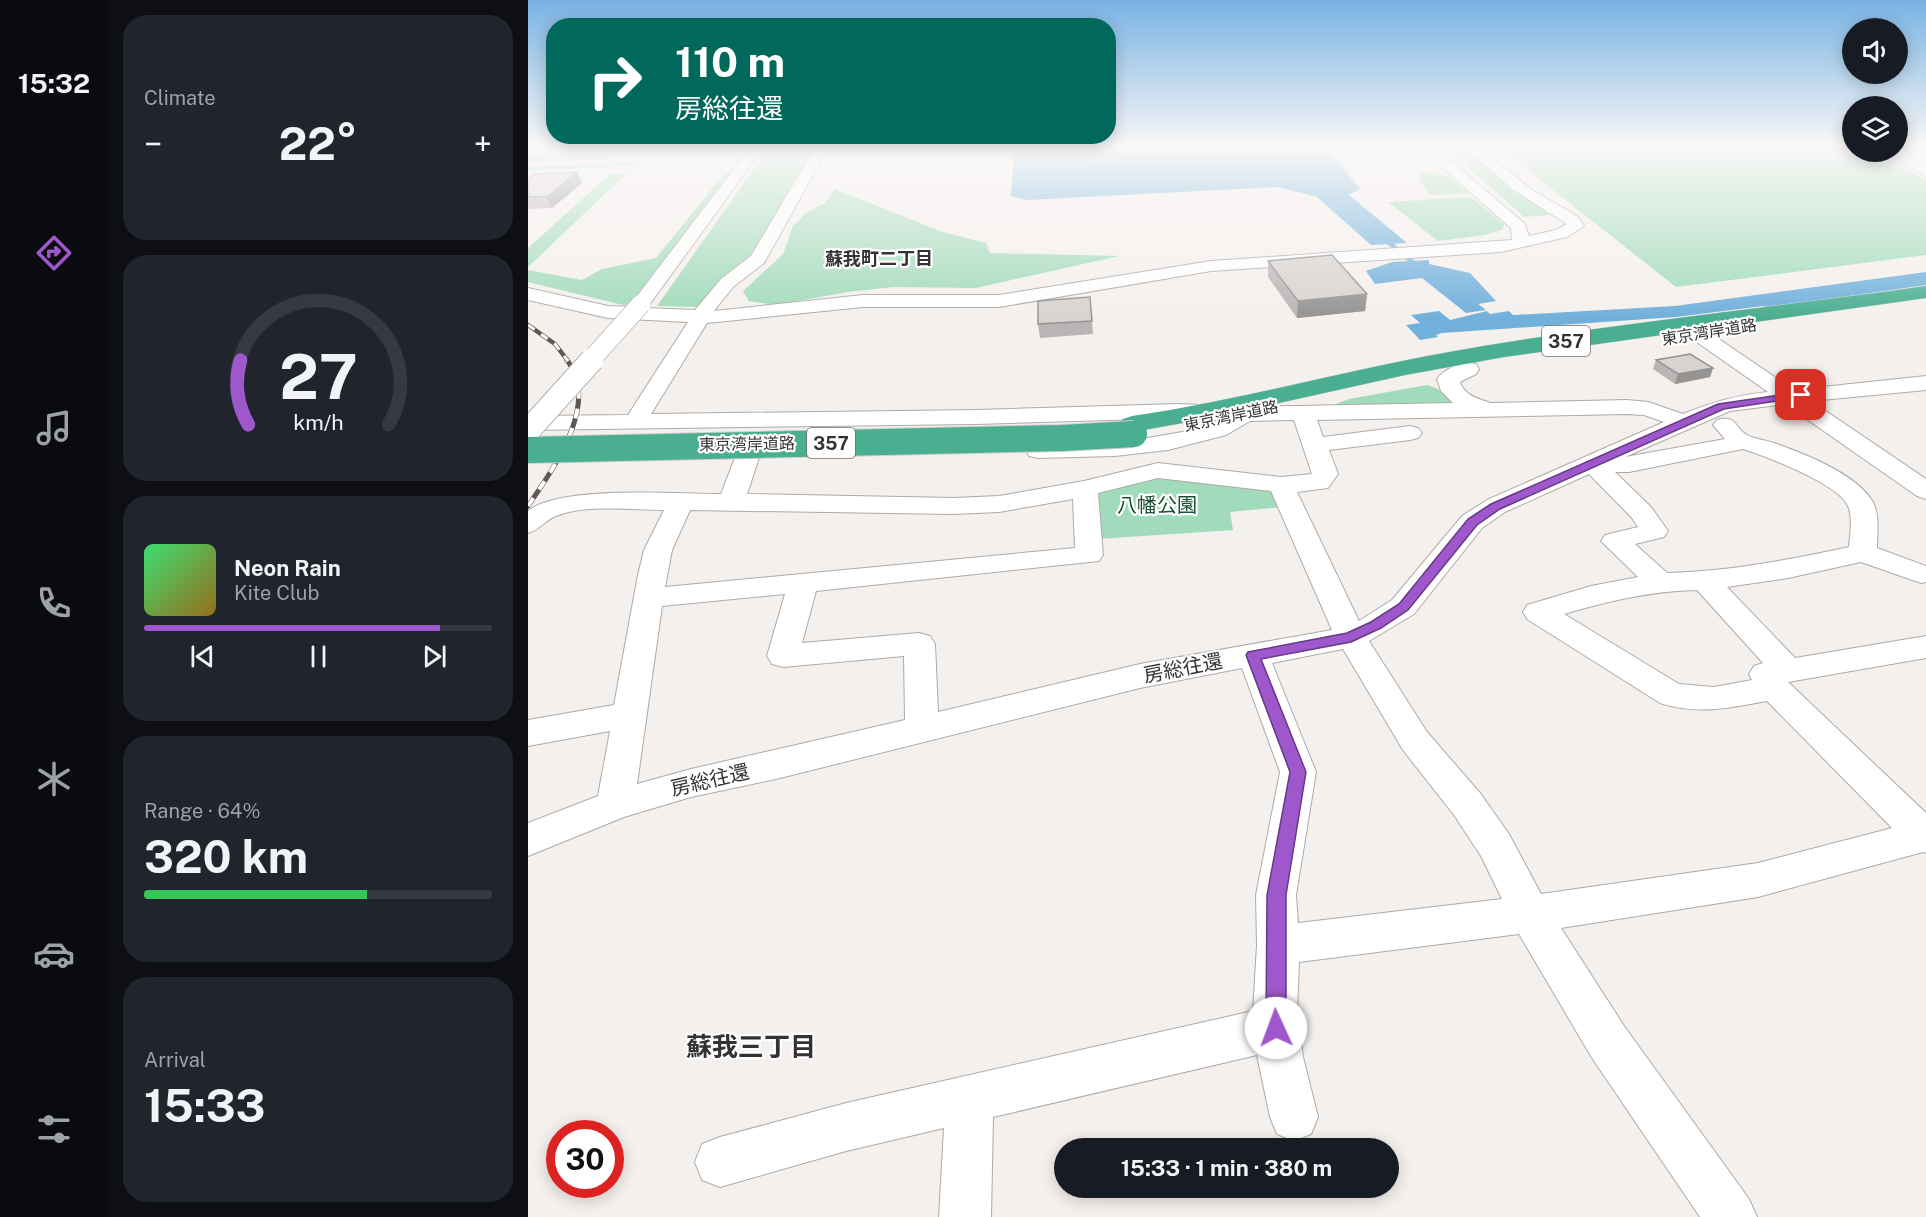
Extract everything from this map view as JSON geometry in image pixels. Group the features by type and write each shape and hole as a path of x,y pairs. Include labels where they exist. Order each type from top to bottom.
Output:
{"highway":[{"name":"東京湾岸道路","path":"528,436 1001,428 1128,424 1248,414 1339,391 1926,292"},
{"name":"東京湾岸道路","path":"534,458 1062,438 1128,424 1209,412 1344,379 1434,362 1926,302"}],"street":[{"path":"528,431 641,304 715,205"},
{"path":"635,422 710,302 727,283 758,259 789,205"},
{"path":"1493,205 1518,226 1521,235 1519,244"},
{"path":"528,294 608,312 702,317 749,315 838,302 999,301 1211,266 1519,244 1561,234 1576,226 1574,222 1546,205"},
{"path":"1703,329 1801,395 1926,470"},
{"path":"1468,369 1448,379 1452,390 1461,399 1489,409"},
{"name":"房総往還","path":"528,840 615,804 691,783 922,730 1140,676 1351,637 1376,625 1404,607 1472,522 1496,506 1697,416 1730,404 1926,383"},
{"path":"1801,395 1926,491"},
{"path":"1209,412 1248,414 1637,408 1697,416 1738,440 1777,452 1852,492 1859,501 1863,514 1863,553"},
{"path":"528,525 546,510 588,502 980,506 1019,502 1085,489 1158,470 1281,485 1310,485 1319,483 1325,474 1303,413"},
{"path":"534,458 1117,448 1153,445 1195,435 1228,425 1248,414"},
{"path":"528,423 1128,424"},
{"path":"534,458 567,423"},
{"path":"1314,445 1410,433"},
{"path":"1593,463 1629,465 1733,445 1738,440"},
{"path":"731,502 748,455"},
{"path":"1593,463 1642,513 1654,531 1615,541 1660,582"},
{"path":"1281,485 1351,637 1415,741 1467,804 1496,845 1530,914 1608,1042 1729,1216"},
{"path":"649,598 1089,555 1085,489"},
{"path":"615,804 658,550 681,502"},
{"path":"1924,575 1863,553 1788,569 1705,581 1660,582 1591,596 1538,612 1672,696 1713,699 1780,679 1926,647"},
{"path":"1278,945 1530,914 1758,880 1926,836 1780,679 1705,581"},
{"path":"804,583 783,656 919,644 922,730"},
{"path":"1253,655 1298,772 1276,895 1278,945 1276,1028 1280,1057 1294,1117"},
{"path":"528,733 630,715"},
{"path":"720,1162 846,1127 1276,1028"},
{"path":"965,1217 969,1099"}],"green space":[{"path":"576,205 593,205 528,267 528,248"},
{"path":"699,205 710,205 634,304 623,305 528,282 528,270 582,280 602,269 656,258"},
{"path":"729,205 781,205 747,262 698,307 657,306"},
{"path":"822,205 875,205 943,232 986,243 990,253 1119,256 976,288 893,287 848,292 775,305 749,301 743,291 783,254 793,226 806,213"},
{"path":"1392,205 1481,205 1504,224 1503,229 1485,235 1438,241"},
{"path":"1510,205 1537,205 1549,215 1524,217"},
{"path":"1572,205 1926,205 1926,255 1676,287"},
{"path":"1427,385 1436,388 1460,405 1338,408 1336,404 1349,399"},
{"name":"八幡公園","path":"1158,474 1278,486 1283,507 1230,512 1233,530 1098,539 1094,491"}],"water":[{"path":"1326,205 1361,205 1407,243 1371,245"},
{"path":"1429,260 1429,264 1470,273 1496,301 1478,304 1486,310 1466,313 1422,278 1375,284 1366,271 1392,262"},
{"path":"1926,272 1926,285 1767,308 1763,306 1676,317 1442,333 1436,335 1438,337 1420,340 1406,325 1420,323 1411,315 1439,311 1450,320 1487,311 1490,314 1509,311 1513,315 1675,306"}],"building":[{"path":"1332,255 1367,294 1298,301 1268,261"},
{"path":"1090,297 1092,321 1038,324 1038,301"},
{"path":"1690,354 1713,368 1678,374 1656,360"}],"waterway":[{"path":"1385,239 1390,243"},
{"path":"1388,242 1418,267"}],"railway":[{"path":"528,325 555,344 568,361"},
{"path":"528,506 560,455 570,435 576,415 579,396 576,377 567,360"}],"district":[{"name":"蘇我町二丁目","path":"879,258"},
{"name":"蘇我三丁目","path":"751,1046"}],"route":[{"path":"1276,1028 1278,945 1276,895 1298,772 1253,655 1351,637 1376,625 1404,607 1472,522 1496,506 1722,406 1801,395"}]}
